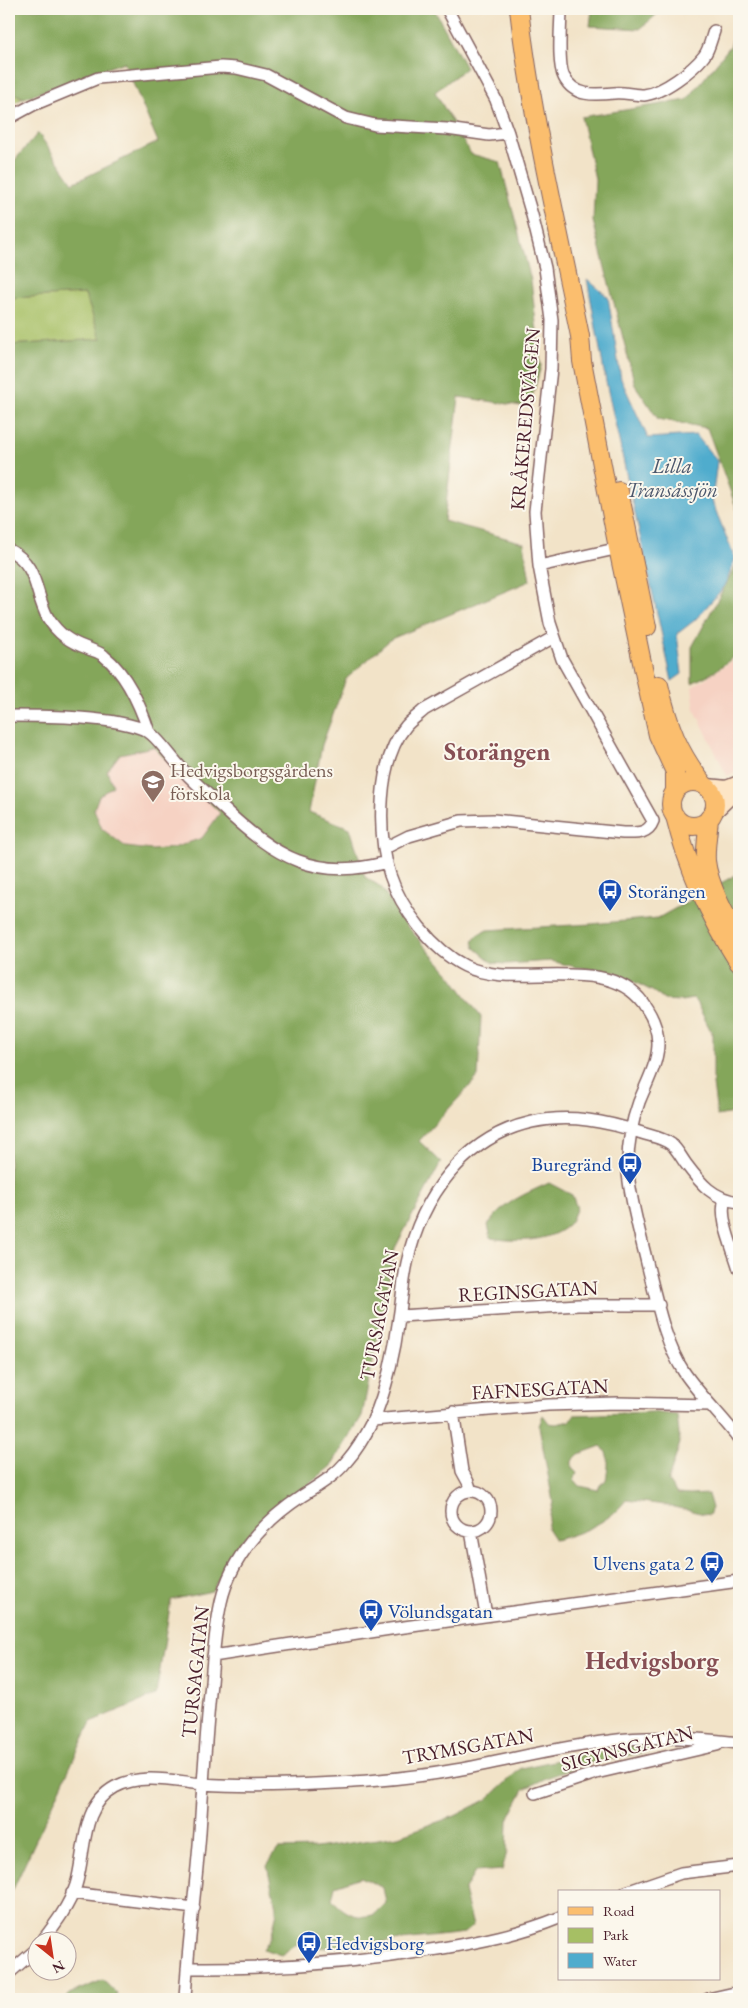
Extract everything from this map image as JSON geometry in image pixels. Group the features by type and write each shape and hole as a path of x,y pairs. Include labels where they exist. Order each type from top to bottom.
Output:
{"main road":[{"path":"519,9 524,56 580,336 582,361 624,547 670,729 687,763 714,799 706,850 706,864 725,915 739,940"},
{"path":"624,547 658,735 675,772 675,791 671,803 674,816 684,850 702,896 714,921 739,963"},
{"path":"675,791 689,782 706,786"},
{"path":"674,816 682,823 691,826 701,824 711,815"}],"street":[{"name":"KRÅKEREDSVÄGEN","path":"385,848 409,836 461,821 493,820 623,833 642,832 651,825 652,818 562,659 554,637 539,566 535,511 551,369 552,320 544,268 532,215 508,133 487,81 447,9"},
{"path":"561,9 560,55 563,76 576,90 592,96 624,92 645,95 665,87 682,76 705,55 714,31"},
{"path":"9,118 34,105 98,78 221,67 236,68 266,75 346,118 374,125 447,129 489,135 508,133"},
{"path":"539,566 624,547"},
{"path":"9,550 26,564 34,576 48,616 62,635 74,643 103,655 115,666 140,707 149,732 182,770 248,832 289,857 315,867 351,869 386,862"},
{"path":"554,637 424,710 406,726 388,763 385,779 382,814 386,862 395,888 418,925 433,943 465,966 486,974 562,974 606,979 623,985 642,1002 654,1023 657,1033 658,1051 653,1072 639,1103 631,1129 628,1172 632,1200 658,1305 672,1351 684,1372 739,1439"},
{"path":"9,716 42,716 104,721 127,724 149,732"},
{"path":"706,786 727,788 739,786"},
{"path":"711,815 739,786"},
{"name":"TURSAGATAN","path":"185,1999 194,1908 213,1656 221,1600 233,1568 248,1545 277,1513 317,1487 347,1461 373,1420 393,1356 407,1263 420,1223 429,1202 439,1186 465,1156 500,1133 533,1122 559,1117 595,1120 631,1129 669,1143 708,1189 716,1196 725,1199"},
{"path":"739,1202 725,1199 723,1205 724,1218 739,1269"},
{"name":"REGINSGATAN","path":"400,1316 578,1305 658,1305"},
{"name":"FAFNESGATAN","path":"373,1420 548,1404 710,1405"},
{"path":"453,1412 462,1472 471,1491"},
{"path":"471,1491 482,1494 490,1506 490,1514 484,1526 472,1531 459,1528 451,1514 453,1501 464,1492 471,1491"},
{"path":"472,1531 486,1615"},
{"path":"213,1656 486,1615 739,1581"},
{"name":"TRYMSGATAN","path":"50,1930 63,1912 72,1893 82,1861 86,1831 92,1812 102,1796 114,1787 132,1781 152,1779 202,1784 275,1786 336,1784 386,1780 455,1770 572,1746 612,1740 679,1738 734,1742"},
{"name":"SIGYNSGATAN","path":"535,1793 596,1773 734,1742"},
{"path":"632,1890 681,1873 739,1866"},
{"path":"72,1893 194,1908"},
{"path":"187,1968 262,1968 345,1962 480,1942 524,1931 558,1918"},
{"path":"9,1973 28,1957"},
{"path":"708,1999 739,1992"}],"shaded area":[{"path":"739,657 739,771 727,776 695,710 692,687"},
{"name":"Hedvigsborgsgårdens förskola","path":"153,747 220,813 202,838 173,848 152,850 126,847 102,829 94,809 99,796 113,786 107,771 120,753"}],"green space":[{"path":"9,9 434,9 466,68 435,92 471,154 500,162 531,280 541,366 529,407 459,397 444,521 524,543 530,581 391,639 346,679 322,745 309,812 350,828 365,877 381,887 407,926 452,977 481,1017 478,1077 419,1141 441,1162 395,1248 362,1416 331,1466 236,1545 212,1591 171,1600 156,1695 91,1722 9,1898 9,345 101,339 85,294 9,298 9,167 38,133 73,183 158,142 124,62 24,98 9,91","holes":["153,747 220,813 202,838 173,848 152,850 126,847 102,829 94,809 99,796 113,786 107,771 120,754"]},
{"path":"592,9 663,9 640,29 590,26"},
{"path":"738,9 739,515 707,428 658,419 635,385 593,221 595,179 581,117 687,100 731,45"},
{"path":"9,91 24,98 9,105"},
{"path":"85,294 101,339 9,345 9,298"},
{"path":"739,560 739,653 714,672 692,683 692,647"},
{"path":"739,873 739,1112 717,1116 713,1084 713,1035 693,999 681,1001 664,1000 654,992 615,972 576,967 551,961 493,963 475,948 473,941 478,935 487,930 658,918"},
{"path":"549,1183 572,1195 577,1208 568,1225 551,1235 531,1240 491,1238 488,1225 501,1210 531,1191"},
{"path":"651,1412 677,1415 680,1443 668,1481 677,1494 708,1494 712,1508 709,1515 665,1505 626,1500 603,1521 575,1534 555,1540 547,1528 553,1502 539,1426 543,1415 549,1423 556,1424 570,1421 574,1415","holes":["601,1446 608,1458 606,1480 600,1485 598,1490 580,1486 574,1479 577,1473 572,1468 572,1461 579,1454"]},
{"path":"627,1745 680,1745 586,1764 546,1778 524,1789 508,1820 507,1852 502,1870 475,1872 464,1891 473,1926 465,1933 331,1948 297,1944 281,1955 263,1949 271,1937 277,1912 267,1865 278,1849 316,1848 398,1836 455,1816 488,1799 521,1768","holes":["361,1877 383,1888 386,1903 376,1913 368,1916 350,1914 332,1899 335,1886"]},
{"path":"103,1980 117,1994 117,1999 64,1999 69,1994"}],"water":[{"name":"Lilla Transåssjön","path":"587,279 608,297 621,379 648,438 696,435 717,461 712,501 735,559 725,586 695,620 677,634 682,674 672,681 606,382"}],"place":[{"name":"Hedvigsborgsgårdens förskola","path":"153,803"},
{"name":"Storängen","path":"610,912"},
{"name":"Buregränd","path":"630,1185"},
{"name":"Ulvens gata 2","path":"712,1584"},
{"name":"Völundsgatan","path":"371,1632"},
{"name":"Hedvigsborg","path":"309,1964"}],"district":[{"name":"Storängen","path":"497,751"},
{"name":"Hedvigsborg","path":"652,1660"}]}
